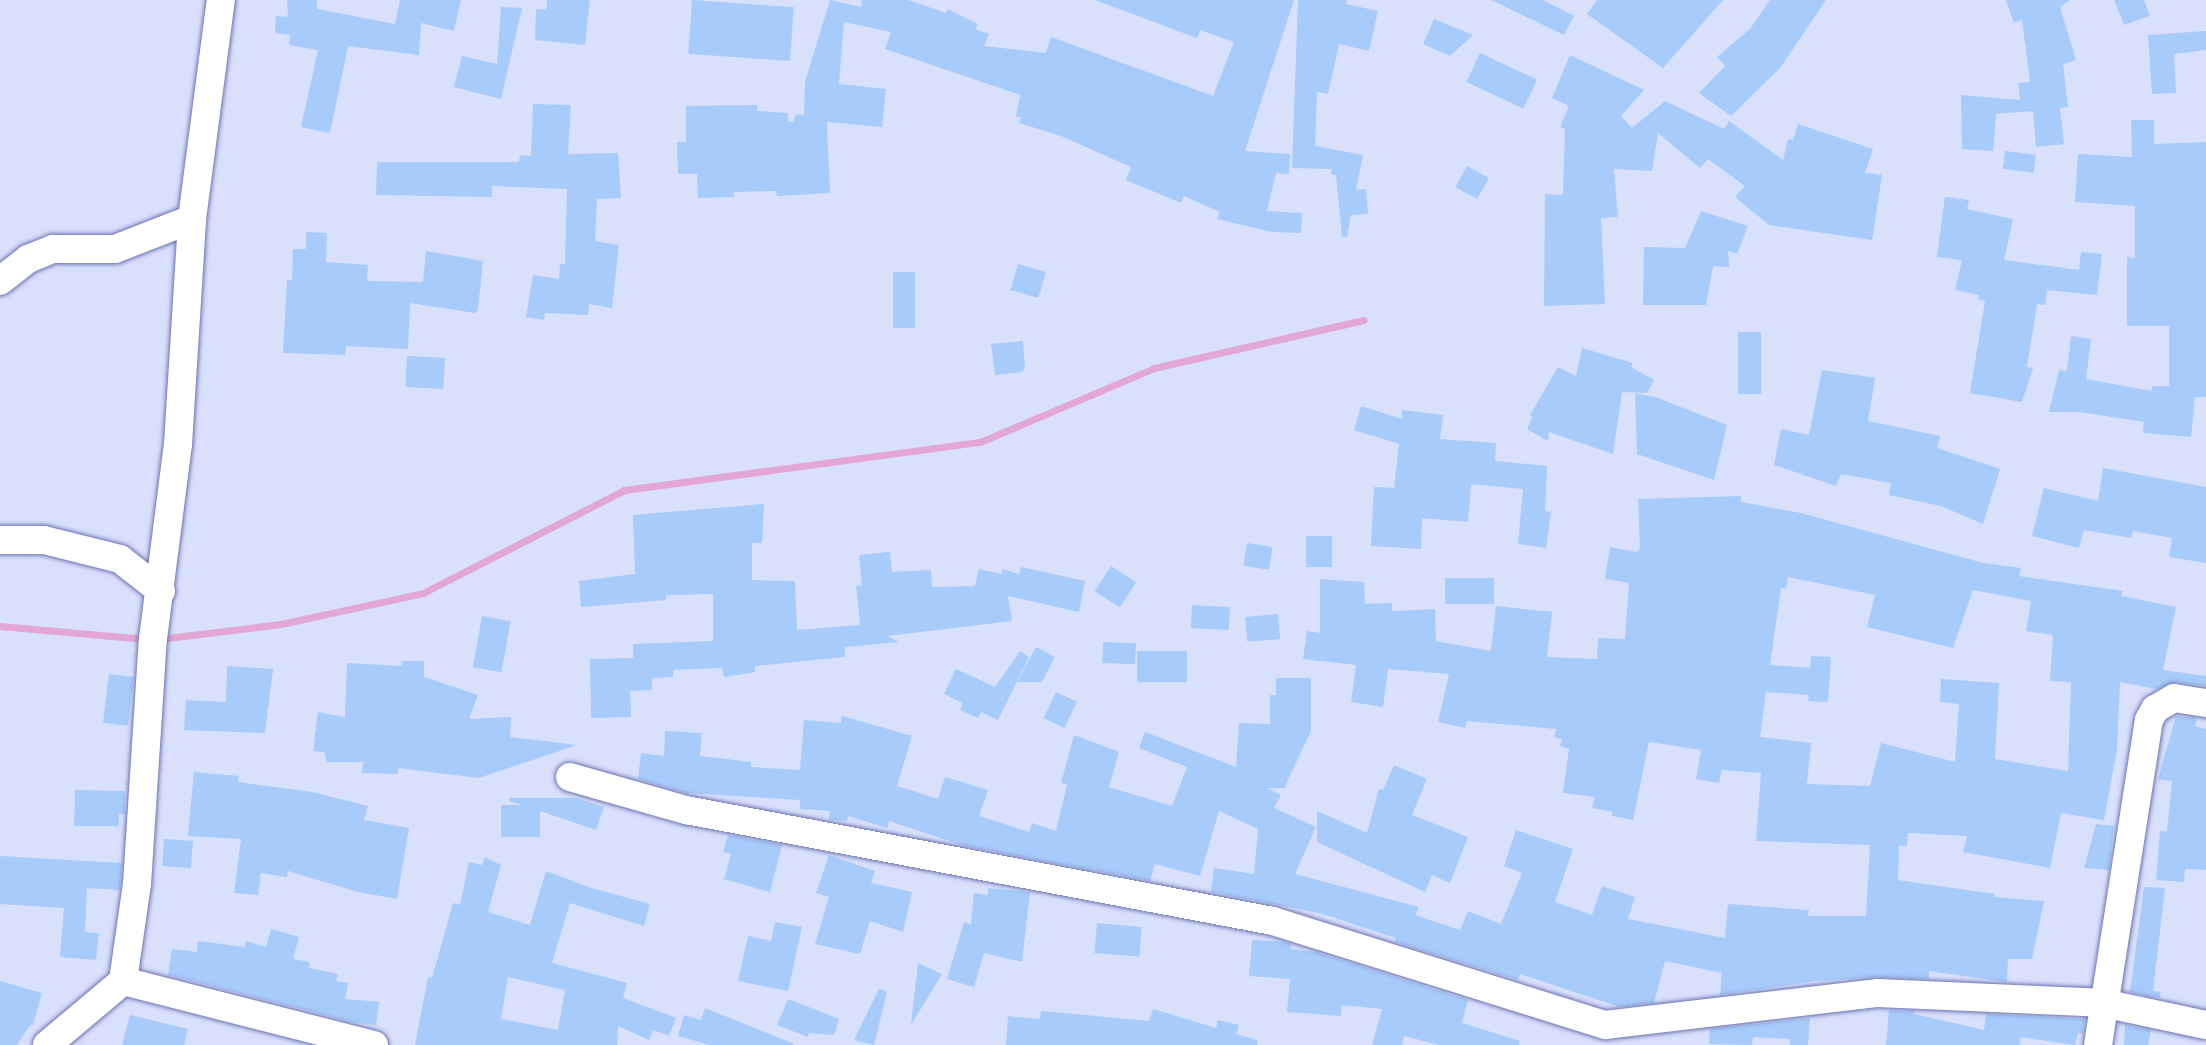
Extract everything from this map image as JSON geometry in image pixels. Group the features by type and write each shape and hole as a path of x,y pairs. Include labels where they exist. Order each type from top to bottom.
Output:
{"street":[{"path":"47,1045 123,981 137,884 153,639 161,591 178,444 192,219 221,0"},
{"path":"0,280 28,260 53,249 114,249 192,219"},
{"path":"0,540 44,540 120,559 161,591"},
{"path":"2098,1045 2149,720 2155,710 2174,698 2206,704"},
{"path":"570,777 686,810 1273,921 1605,1025 1878,993 2103,1003 2206,1025"},
{"path":"123,981 375,1045"}],"building":[{"path":"287,0 317,0 317,9 395,24 400,0 461,0 454,31 421,23 419,55 348,46 330,133 301,127 318,50 289,45 290,35 275,33 276,16 288,17"},
{"path":"547,0 590,0 585,45 535,40 536,9 546,10"},
{"path":"692,0 794,7 790,61 688,54"},
{"path":"830,0 861,7 862,0 908,0 946,13 948,9 978,24 975,29 989,34 984,46 1046,53 1051,37 1213,96 1234,42 1200,30 1197,38 1095,0 1294,0 1245,151 1290,154 1289,174 1276,173 1267,211 1302,213 1301,233 1272,232 1217,219 1220,212 1184,196 1181,203 1126,180 1131,167 1061,136 1019,123 1021,117 1016,117 1020,95 885,49 891,32 844,22 839,84 886,89 882,127 827,122 830,193 777,196 776,191 734,192 734,197 698,198 697,174 678,174 677,142 686,142 686,106 757,105 757,111 788,113 788,122 793,122 796,114 804,115 805,82"},
{"path":"1298,0 1347,0 1346,4 1378,11 1369,51 1339,44 1328,94 1317,92 1315,146 1363,155 1356,190 1366,189 1368,214 1351,215 1347,237 1342,237 1336,175 1331,174 1332,169 1292,168"},
{"path":"1491,0 1543,0 1574,16 1564,35"},
{"path":"1597,0 1723,0 1663,68 1587,14"},
{"path":"1770,0 1826,0 1780,68 1731,116 1699,93 1725,66 1717,57 1750,29"},
{"path":"2006,0 2070,0 2060,7 2076,60 2063,64 2068,107 2060,108 2064,144 2036,147 2033,111 1996,114 1993,151 1962,149 1961,95 2020,100 2018,83 2030,82 2022,20 2014,23"},
{"path":"2114,0 2144,0 2150,16 2124,25"},
{"path":"501,7 522,8 501,99 454,87 462,56 497,64"},
{"path":"1434,19 1473,35 1450,56 1423,44"},
{"path":"2206,31 2206,50 2174,54 2176,93 2152,94 2148,35"},
{"path":"1480,53 1537,80 1524,109 1466,82"},
{"path":"1570,55 1644,90 1621,116 1632,128 1665,101 1724,129 1729,121 1783,160 1788,139 1793,140 1798,124 1873,149 1865,173 1882,175 1872,240 1769,225 1735,197 1745,186 1708,159 1700,168 1658,133 1652,171 1614,169 1618,217 1601,218 1605,304 1544,306 1545,194 1563,195 1565,129 1560,127 1569,106 1552,98"},
{"path":"533,104 571,105 568,154 618,153 621,198 597,199 595,241 619,245 612,308 589,304 588,315 545,313 544,320 526,317 533,275 559,279 560,264 565,264 567,189 492,186 492,197 376,195 377,162 519,162 520,155 531,156"},
{"path":"2131,120 2154,120 2154,144 2206,142 2206,397 2195,397 2191,437 2143,433 2144,422 2080,412 2049,412 2059,370 2067,371 2071,336 2091,339 2086,379 2152,391 2152,386 2169,386 2169,326 2127,326 2127,257 2135,258 2135,206 2075,202 2078,154 2132,157"},
{"path":"2005,151 2036,155 2034,173 2003,169"},
{"path":"1467,166 1489,178 1477,199 1455,187"},
{"path":"1945,197 1969,200 1967,209 2013,219 2004,260 2079,270 2081,252 2102,254 2097,295 2047,290 2045,305 2037,304 2027,367 2033,368 2022,402 1970,393 1985,301 1978,299 1979,295 1955,290 1962,260 1937,257"},
{"path":"1701,211 1748,226 1737,254 1728,251 1729,267 1713,266 1706,305 1643,305 1644,247 1685,248"},
{"path":"306,232 327,233 326,262 368,265 367,281 423,282 426,251 483,261 478,309 475,313 410,303 408,349 346,346 345,355 283,353 287,280 292,280 293,249 306,249"},
{"path":"1018,264 1046,272 1038,298 1011,290"},
{"path":"893,272 915,272 915,328 893,328"},
{"path":"1738,332 1761,332 1761,394 1738,394"},
{"path":"1023,341 1025,367 1022,372 995,375 991,344"},
{"path":"1582,348 1633,363 1631,367 1654,380 1647,393 1622,392 1613,454 1549,432 1548,441 1527,429 1533,416 1530,415 1558,367 1576,376"},
{"path":"407,356 445,358 443,389 405,387"},
{"path":"1822,370 1875,378 1868,421 1940,436 1937,448 2000,469 1983,524 1941,506 1889,495 1891,483 1841,474 1836,486 1774,465 1781,429 1809,435"},
{"path":"1635,393 1655,397 1727,425 1714,480 1637,454"},
{"path":"1361,406 1402,419 1402,410 1443,415 1440,439 1496,443 1495,461 1547,466 1545,511 1551,512 1546,548 1518,544 1523,489 1471,484 1468,522 1422,518 1421,549 1371,546 1374,487 1394,488 1399,444 1354,430"},
{"path":"2103,468 2206,487 2206,563 2169,557 2172,538 2133,531 2132,538 2084,530 2079,548 2032,536 2044,488 2098,501"},
{"path":"1741,496 1741,502 1801,513 1983,563 2021,568 2019,576 2123,591 2121,596 2176,607 2163,670 2206,676 2206,686 2176,682 2157,689 2120,682 2117,750 2104,820 2061,813 2050,868 1963,852 1967,836 1908,833 1907,846 1899,846 1898,880 1995,894 1994,897 2044,901 2032,959 2008,959 2007,982 1929,971 1929,979 1879,977 1816,981 1720,995 1722,973 1665,961 1654,1003 1620,1007 1520,974 1518,980 1395,942 1396,938 1323,914 1211,892 1214,868 1254,874 1258,829 1219,811 1200,876 1155,864 1150,881 965,846 889,821 887,828 848,816 847,821 829,820 830,811 800,809 800,800 686,793 638,779 641,753 664,756 665,731 702,733 700,756 751,762 751,767 800,770 804,720 841,723 842,716 912,736 897,786 938,799 945,777 988,790 979,816 1029,832 1032,823 1056,831 1067,784 1061,783 1074,735 1119,752 1109,787 1172,806 1187,767 1139,748 1145,732 1236,767 1239,723 1270,724 1270,695 1276,695 1276,678 1311,678 1311,731 1285,786 1287,788 1266,788 1281,795 1274,808 1316,827 1295,874 1419,907 1415,915 1460,930 1468,911 1501,924 1522,873 1504,866 1516,830 1573,849 1555,902 1592,915 1602,886 1635,897 1628,919 1725,938 1728,904 1809,910 1808,916 1866,916 1870,845 1756,841 1761,773 1722,770 1719,783 1696,779 1701,750 1649,742 1633,820 1612,816 1613,812 1592,808 1595,797 1563,793 1569,749 1560,746 1562,739 1554,737 1556,729 1467,721 1465,728 1438,722 1449,674 1388,669 1383,707 1351,702 1356,665 1303,659 1307,631 1320,633 1320,579 1364,582 1365,604 1392,603 1392,611 1435,609 1436,641 1491,651 1496,606 1552,612 1547,657 1597,659 1598,638 1625,639 1629,583 1605,579 1610,547 1637,552 1640,548 1638,499","holes":["1788,577 1875,595 1867,627 1953,648 1973,590 2031,601 2026,631 2053,635 2050,681 2071,682 2068,771 1995,759 1999,683 1941,679 1940,702 1959,704 1955,762 1881,743 1870,786 1807,784 1811,743 1760,737 1766,692 1809,695 1808,701 1828,702 1831,657 1811,656 1810,668 1770,665 1781,588 1786,589"]},
{"path":"764,504 762,543 752,543 752,580 795,581 797,630 860,625 856,586 862,585 859,555 890,552 892,572 931,570 932,587 975,586 979,569 1001,574 1003,569 1019,574 1021,567 1085,581 1079,612 1008,596 1012,621 887,636 899,642 845,647 845,657 755,666 755,672 724,677 722,668 673,670 673,677 652,678 652,690 630,691 631,717 591,718 590,659 633,658 633,644 713,641 713,594 666,595 666,600 581,607 579,581 635,574 633,515"},
{"path":"1306,536 1332,536 1332,567 1306,567"},
{"path":"1247,543 1273,547 1269,570 1243,566"},
{"path":"1111,566 1136,582 1120,607 1095,591"},
{"path":"1445,578 1494,578 1494,604 1445,604"},
{"path":"1192,605 1230,607 1229,630 1191,628"},
{"path":"1278,614 1280,639 1247,642 1245,617"},
{"path":"482,616 511,621 502,672 473,667"},
{"path":"1103,642 1136,643 1135,664 1102,663"},
{"path":"1036,647 1055,657 1042,682 1017,682"},
{"path":"1020,651 1029,657 998,720 981,712 978,718 960,710 963,703 944,694 956,669 995,687"},
{"path":"1137,651 1187,651 1187,682 1137,682"},
{"path":"402,661 424,661 424,677 478,695 469,719 511,717 510,737 577,745 479,778 398,768 398,774 362,773 363,762 327,762 324,752 313,751 318,712 345,717 347,663 402,666"},
{"path":"227,666 273,669 265,733 184,730 186,700 226,702"},
{"path":"109,674 134,677 128,726 103,723"},
{"path":"1056,692 1077,702 1065,728 1044,718"},
{"path":"2176,716 2197,718 2195,726 2206,729 2206,870 2185,869 2184,882 2156,880 2160,831 2167,832 2172,781 2158,779"},
{"path":"1394,765 1427,779 1412,815 1468,837 1450,883 1432,875 1425,892 1317,842 1317,811 1367,833 1379,789 1383,790"},
{"path":"194,772 239,776 238,782 312,792 368,806 364,820 409,828 397,899 358,892 288,871 287,877 261,873 258,895 234,893 241,839 188,836"},
{"path":"75,790 125,791 125,814 119,814 119,826 74,826"},
{"path":"509,798 576,798 604,807 596,830 540,811 540,837 501,837 501,805 522,805 509,801"},
{"path":"2096,824 2114,826 2109,870 2084,868"},
{"path":"728,835 782,845 770,892 724,879 731,854 723,852"},
{"path":"164,839 193,841 191,868 162,866"},
{"path":"829,855 875,871 871,883 912,892 903,932 870,921 860,954 815,944 829,897 816,893"},
{"path":"0,856 122,863 120,890 87,888 85,932 99,933 96,960 60,957 64,908 0,904"},
{"path":"485,857 501,865 488,912 530,925 546,871 588,887 650,904 644,926 570,903 552,963 627,983 623,998 676,1018 669,1036 653,1030 649,1040 618,1026 617,1045 415,1045 428,977 432,978 453,903 460,905 469,862 482,865","holes":["508,977 565,990 558,1030 501,1019"]},
{"path":"2144,887 2165,888 2153,991 2161,992 2159,998 2130,992"},
{"path":"988,888 1030,892 1022,962 984,953 974,987 947,979 964,922 971,924 974,893 988,895"},
{"path":"775,922 802,927 788,991 738,981 748,936 771,941"},
{"path":"1097,923 1142,927 1139,957 1094,953"},
{"path":"271,929 299,937 293,959 310,962 309,968 338,974 336,981 348,983 345,999 379,1002 376,1025 351,1022 168,975 172,949 197,952 198,941 244,947 246,941 266,947"},
{"path":"1252,940 1285,942 1291,944 1290,949 1316,952 1468,1000 1462,1023 1520,1041 1519,1045 1439,1045 1404,1036 1402,1045 1372,1045 1382,1009 1342,1005 1341,1016 1287,1012 1290,979 1249,976"},
{"path":"918,963 942,974 911,1025"},
{"path":"0,981 42,993 33,1025 30,1025 17,1045 0,1045"},
{"path":"879,989 887,992 874,1045 854,1040"},
{"path":"788,999 839,1019 834,1035 809,1033 808,1037 777,1025"},
{"path":"705,1008 794,1045 710,1045 678,1036 684,1015 701,1020"},
{"path":"1153,1009 1216,1028 1218,1020 1239,1025 1236,1034 1257,1040 1257,1045 1006,1045 1008,1016 1040,1019 1041,1011 1149,1021"},
{"path":"1889,1010 1915,1011 1914,1014 1984,1030 1986,1014 2085,1019 2083,1034 2078,1033 2075,1045 2021,1037 2019,1045 1886,1045"},
{"path":"130,1015 188,1029 184,1045 122,1045"},
{"path":"1810,1018 1808,1045 1790,1045 1790,1039 1753,1037 1752,1045 1709,1044 1710,1029"},
{"path":"2125,1025 2151,1030 2148,1045 2124,1045"}],"waterway":[{"path":"159,639 281,624 423,593 624,490 980,442 1154,368 1364,320"},
{"path":"0,626 145,639"}]}
